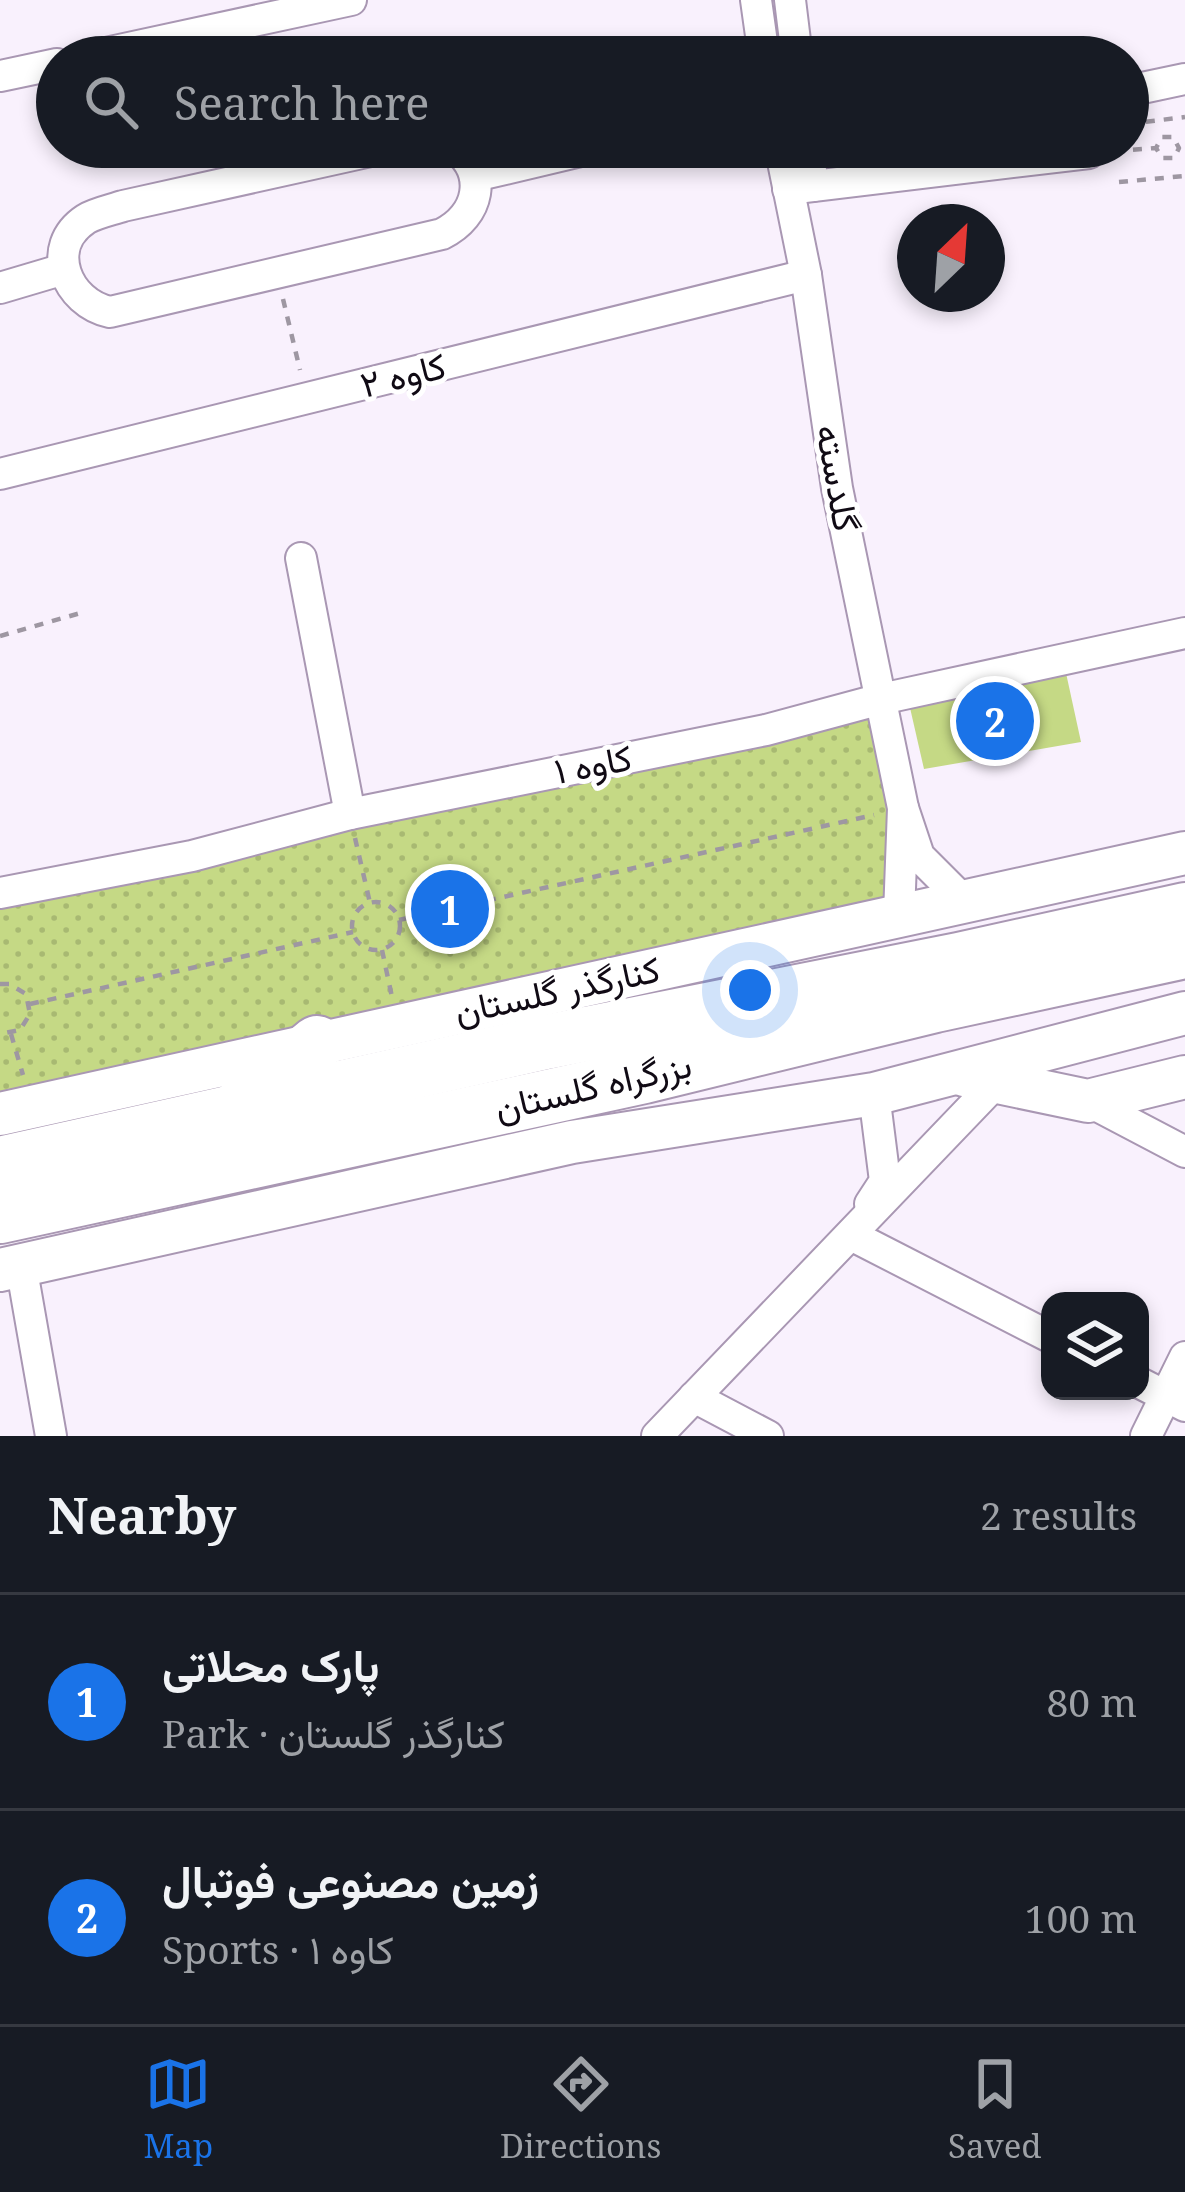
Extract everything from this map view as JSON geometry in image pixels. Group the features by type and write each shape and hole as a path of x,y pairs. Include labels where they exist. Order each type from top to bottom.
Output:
{"highway":[{"name":"بزرگراه گلستان","path":"0,1164 546,1042 1185,910"},
{"name":"بزرگراه گلستان","path":"0,1216 624,1081 935,1005 1185,951"},
{"path":"229,1115 316,1043"}],"street":[{"path":"184,36 351,0"},
{"path":"756,0 761,36"},
{"path":"790,0 794,36"},
{"path":"0,76 36,68"},
{"path":"1149,87 1185,79"},
{"path":"296,168 87,219 65,248 64,269 74,292 84,302 110,312 442,234 456,227 476,199 473,168"},
{"path":"475,176 509,168"},
{"name":"گلدسته","path":"790,168 800,187 806,274 837,488 903,808"},
{"path":"804,168 800,187 962,168"},
{"path":"0,288 64,269"},
{"name":"کاوه ۲","path":"0,474 806,274"},
{"path":"301,558 350,814"},
{"name":"کاوه ۱","path":"0,893 193,856 350,814 766,730 881,699 1185,634"},
{"path":"903,808 919,856 964,902"},
{"path":"899,915 903,808"},
{"name":"کنارگذر گلستان","path":"16,1110 1185,853"},
{"path":"51,1436 10,1268 572,1142 874,1094 951,1072 1011,1067 1185,1013"},
{"path":"1011,1067 1088,1100 1185,1152"},
{"path":"657,1436 1011,1067"},
{"path":"1088,1100 1185,1077"},
{"path":"850,1235 885,1181 874,1094"},
{"path":"850,1235 1041,1332"},
{"path":"1146,1436 1185,1357"},
{"path":"694,1397 768,1436"}],"path":[{"path":"1149,122 1185,117"},
{"path":"1166,120 1167,136"},
{"path":"1167,136 1182,147 1168,159 1157,154 1156,148 1167,136"},
{"path":"1149,149 1156,148"},
{"path":"1168,159 1169,177"},
{"path":"1119,182 1185,176"},
{"path":"277,274 307,399"},
{"path":"0,636 84,612"},
{"path":"399,920 903,808"},
{"path":"350,814 370,903"},
{"path":"370,903 388,906 399,920 397,938 382,950 364,947 353,932 355,914 370,903"},
{"path":"30,1004 353,932"},
{"path":"382,950 398,1026"},
{"path":"0,984 19,988 30,1004 27,1023 11,1034 0,1034"},
{"path":"11,1034 16,1110"}],"green space":[{"path":"1066,673 1081,742 924,769 908,699"},
{"path":"881,699 899,915 0,1114 0,904"}],"place":[{"name":"زمین مصنوعی فوتبال","path":"995,721"},
{"name":"پارک محلاتی","path":"450,909"}]}
